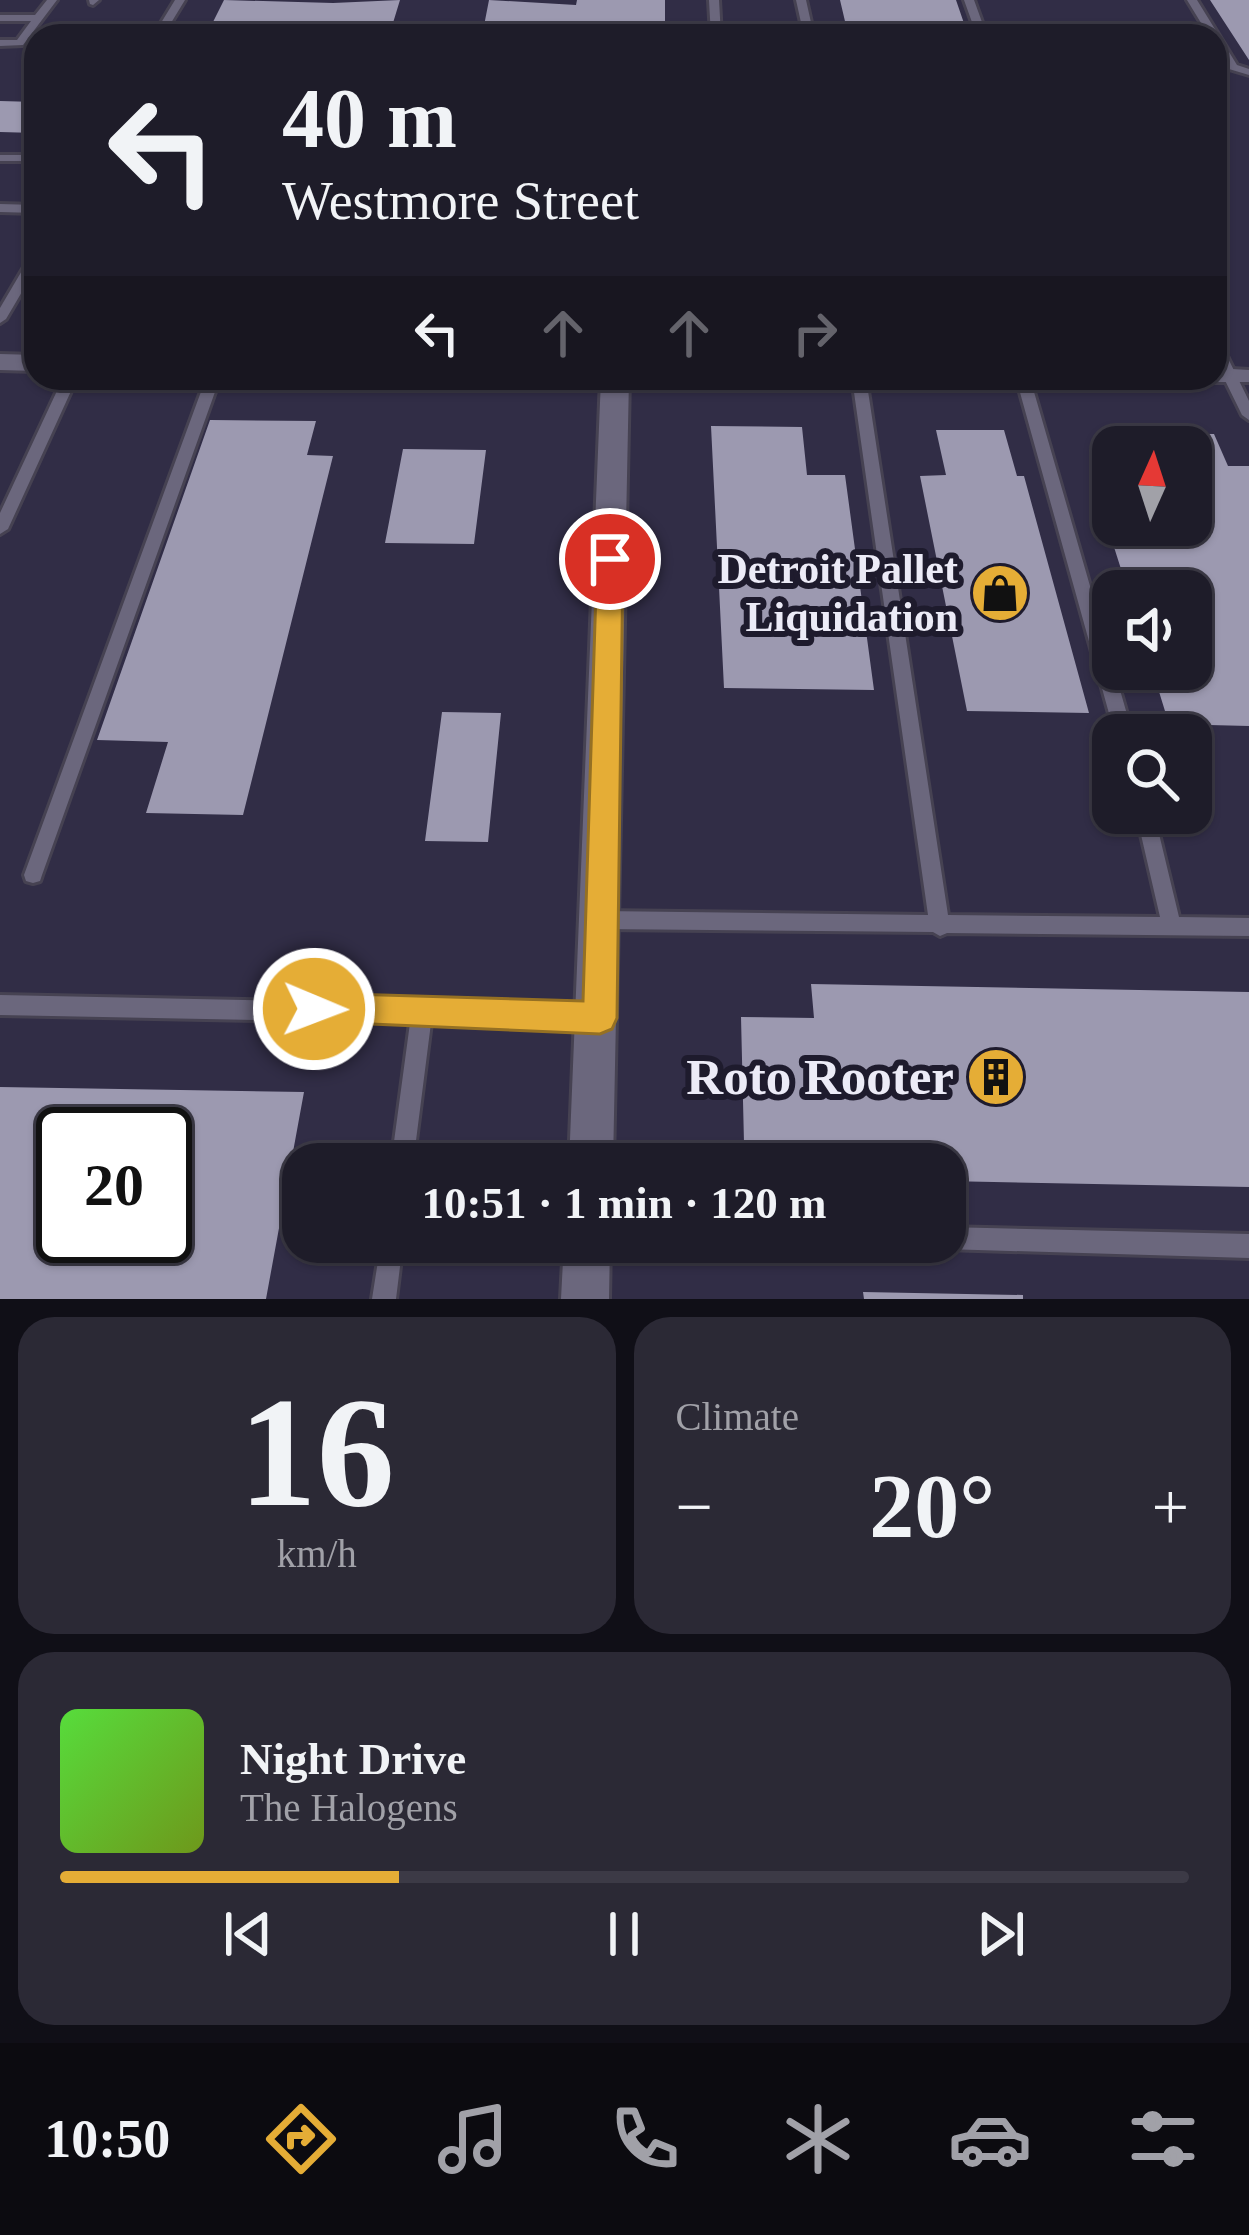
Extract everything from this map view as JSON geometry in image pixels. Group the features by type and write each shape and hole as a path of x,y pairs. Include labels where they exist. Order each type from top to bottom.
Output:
{"street":[{"path":"592,1143 600,1018 615,390"},
{"path":"585,1299 586,1263"}],"lane":[{"path":"34,24 52,0"},
{"path":"0,18 38,18"},
{"path":"0,319 24,277"},
{"path":"1229,376 1249,415"},
{"path":"0,529 64,390"},
{"path":"33,875 209,390"},
{"path":"861,390 940,927"},
{"path":"1026,390 1118,714"},
{"path":"1150,834 1172,927"},
{"path":"601,920 1249,927"},
{"path":"0,1005 600,1018"},
{"path":"405,1143 422,1012"},
{"path":"966,1239 1249,1246"},
{"path":"384,1299 389,1263"}],"shaded area":[{"path":"0,0 1249,0 1249,1299 0,1299"}],"building":[{"path":"224,0 400,0 393,24 212,24"},
{"path":"489,0 576,5 577,0 665,0 665,24 484,24"},
{"path":"840,0 956,0 964,24 846,24"},
{"path":"1210,0 1249,0 1249,60 1227,24"},
{"path":"0,101 24,102 24,133 0,132"},
{"path":"210,420 316,421 307,455 333,456 243,815 146,813 168,742 97,740"},
{"path":"711,426 802,427 807,475 845,475 874,690 724,688"},
{"name":"Detroit Pallet Liquidation","path":"936,430 1004,430 1017,476 1024,476 1089,713 967,711 920,476 946,475"},
{"path":"1212,434 1228,466 1249,466 1249,726 1212,725 1212,714 1166,714 1158,690 1212,690 1212,570 1121,570 1114,546 1212,546"},
{"path":"403,449 486,450 474,544 385,543"},
{"path":"442,712 501,713 488,842 425,841"},
{"name":"Roto Rooter","path":"811,984 1249,992 1249,1187 966,1181 966,1143 744,1143 741,1017 814,1018"},
{"path":"0,1087 304,1092 295,1143 282,1143 282,1212 266,1299 0,1299"},
{"path":"863,1292 1023,1295 1023,1299 864,1299"}],"place":[{"name":"Detroit Pallet Liquidation","path":"1000,593"},
{"name":"Roto Rooter","path":"996,1077"}],"route":[{"path":"314,1009 600,1018 610,559"}]}
